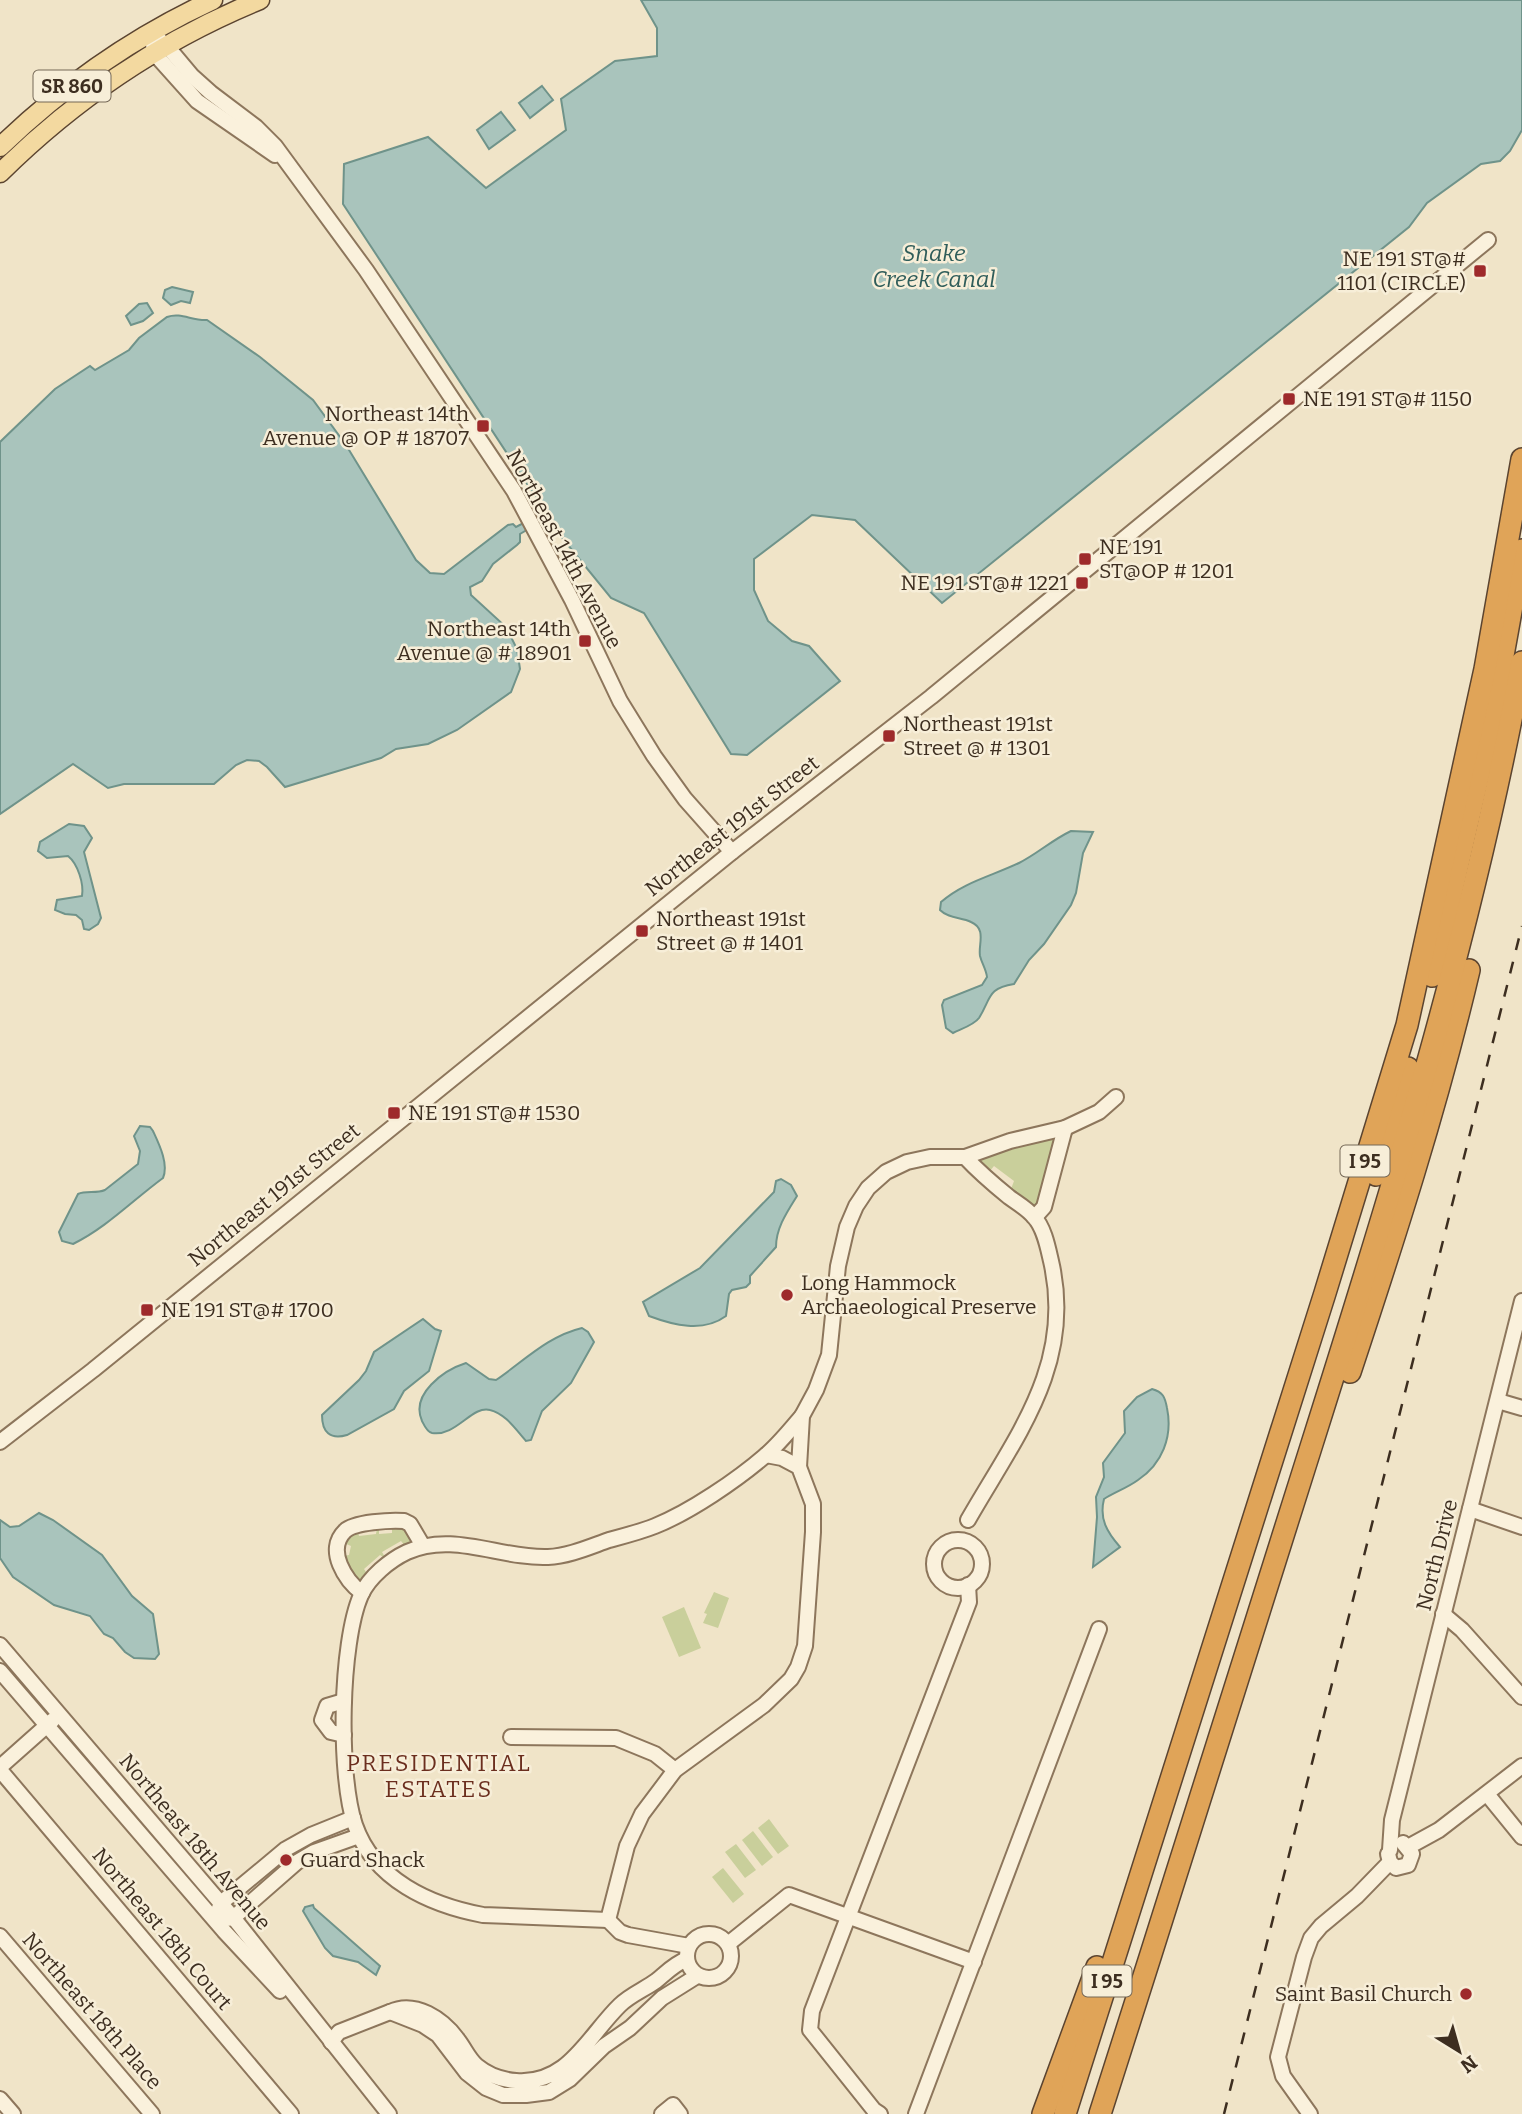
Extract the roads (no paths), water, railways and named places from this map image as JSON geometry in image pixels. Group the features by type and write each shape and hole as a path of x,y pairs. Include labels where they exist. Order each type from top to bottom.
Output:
{"highway":[{"name":"I 95","path":"1065,2114 1407,1025 1485,669 1522,459"},
{"path":"1079,2114 1398,1104 1446,924 1469,825 1491,722 1522,550"},
{"path":"1100,2114 1345,1340 1449,993 1478,872 1522,662"},
{"path":"1512,778 1522,718"},
{"name":"I 95","path":"1113,2114 1224,1756 1383,1273 1454,1035 1522,730"},
{"path":"1043,2114 1125,1889 1150,1847"}],"main road":[{"name":"SR 860","path":"0,147 90,72 151,33 214,0"},
{"name":"SR 860","path":"0,173 92,94 160,49 260,0"},
{"path":"18,130 31,144"}],"street":[{"path":"151,33 160,49"},
{"name":"Northeast 14th Avenue","path":"160,49 197,101 286,162 432,365 514,491 572,600 620,701 685,799 732,852"},
{"name":"Northeast 191st Street","path":"0,1442 93,1370 732,852 931,697 1488,240"},
{"path":"688,1953 620,1932 608,1920 483,1915 437,1904 393,1879 359,1836 353,1818 344,1735 344,1700 350,1638 362,1593 373,1578 393,1560 423,1546 446,1543 547,1557 567,1554 653,1527 681,1514 766,1455 802,1416 816,1390 828,1355 838,1266 847,1227 868,1188 886,1172 907,1162 930,1157 965,1157 1010,1140 1065,1128 1099,1112 1116,1097"},
{"path":"1035,1217 1044,1207 1065,1128"},
{"path":"965,1157 985,1178 1035,1217 1048,1245 1056,1280 1056,1317 1047,1375 1035,1404 968,1520"},
{"name":"North Drive","path":"1390,1856 1392,1820 1522,1301"},
{"path":"1498,1401 1522,1408"},
{"path":"608,1920 627,1846 642,1814 675,1770 764,1705 791,1679 798,1667 805,1646 813,1532 813,1504 799,1467 802,1416"},
{"path":"766,1455 782,1458 799,1467"},
{"path":"1470,1509 1522,1527"},
{"path":"362,1593 348,1581 338,1558 340,1539 345,1530 355,1525 404,1521 415,1531 423,1546"},
{"path":"880,2114 810,2030 812,2011 969,1602 968,1586"},
{"path":"1443,1614 1462,1630 1522,1697"},
{"path":"916,2114 1099,1629"},
{"name":"Northeast 18th Avenue","path":"0,1645 221,1903 352,2070"},
{"name":"Northeast 18th Avenue","path":"0,1671 214,1921 352,2070 389,2114"},
{"path":"344,1700 327,1706 322,1720 331,1732 344,1735"},
{"path":"0,1769 59,1714"},
{"path":"511,1737 616,1738 655,1754 675,1770"},
{"path":"1357,1896 1396,1845 1406,1846 1438,1830 1522,1766"},
{"name":"Northeast 18th Court","path":"0,1769 291,2114"},
{"path":"1487,1794 1522,1837"},
{"path":"214,1921 221,1903 283,1852 353,1818"},
{"path":"1392,1820 1395,1832 1412,1854 1408,1865"},
{"path":"1310,2114 1283,2076 1278,2057 1311,1938 1321,1926 1357,1896 1408,1865 1438,1830"},
{"path":"214,1921 233,1918 307,1856 359,1836"},
{"path":"299,1842 307,1856"},
{"path":"1390,1856 1396,1867 1408,1865"},
{"path":"728,1944 789,1895 848,1914 974,1962"},
{"path":"331,2042 339,2032 400,2007 420,2010 443,2023 468,2057 499,2079 518,2082 545,2079 564,2067 621,2004 678,1963 688,1953 696,1938 717,1935 728,1944 731,1958 725,1971 712,1978 697,1976 692,1971 688,1953"},
{"name":"Northeast 18th Place","path":"0,1936 152,2114"},
{"path":"390,2012 423,2025 438,2035 467,2073 486,2088 503,2095 526,2095 549,2092 560,2086 662,1998 697,1976"},
{"path":"630,1998 642,2017"},
{"path":"0,2099 13,2114"}],"water":[{"name":"Snake Creek Canal","path":"641,0 1522,0 1522,130 1510,151 1500,161 1481,164 1427,203 1409,227 942,603 855,520 812,515 754,559 754,590 768,621 792,641 809,646 840,681 747,755 731,754 644,613 611,598 550,523 542,521 520,534 520,542 493,564 482,581 470,587 471,595 506,627 517,649 520,669 511,692 457,730 428,744 396,749 381,758 285,787 259,761 247,760 236,765 214,784 124,784 108,788 73,764 0,814 0,442 55,389 90,366 95,370 129,350 139,338 167,317 207,320 260,357 313,400 346,445 416,560 430,573 444,574 508,525 513,524 516,527 539,515 541,505 343,204 344,164 428,137 486,188 566,130 561,99 615,61 657,56 657,28"},
{"path":"542,86 553,100 530,118 519,103"},
{"path":"501,112 515,130 489,149 477,130"},
{"path":"172,287 193,292 190,303 181,301 171,305 163,298 165,290"},
{"path":"147,303 153,313 143,321 131,325 126,316 139,304"},
{"path":"69,824 84,826 92,838 84,852 101,918 98,924 89,930 84,929 82,920 76,915 55,910 57,900 82,896 81,880 75,864 68,856 47,858 38,851 40,842"},
{"path":"1071,831 1093,832 1083,853 1076,893 1071,905 1014,984 994,992 977,1020 953,1033 946,1028 942,1005 944,1000 982,985 987,977 980,956 979,929 971,922 944,913 940,910 941,902 969,884 1026,859"},
{"path":"140,1126 150,1127 158,1142 164,1160 163,1178 85,1237 73,1244 62,1241 59,1232 78,1194 105,1190 138,1164 140,1151 134,1136"},
{"path":"781,1179 791,1185 797,1196 780,1227 776,1247 750,1276 750,1283 746,1287 732,1290 729,1294 726,1316 708,1324 688,1326 649,1316 643,1302 700,1268 774,1192 776,1181"},
{"path":"423,1319 441,1331 429,1371 404,1391 394,1409 347,1435 336,1436 328,1433 322,1415 359,1380 374,1352"},
{"path":"582,1328 594,1342 571,1383 542,1411 531,1440 526,1441 506,1419 490,1410 477,1412 441,1433 432,1433 426,1428 420,1411 421,1402 431,1384 448,1371 466,1363 489,1379 496,1380 547,1343"},
{"path":"1152,1389 1163,1396 1167,1408 1168,1429 1164,1449 1146,1474 1104,1499 1105,1525 1120,1547 1093,1567 1096,1497 1104,1477 1103,1463 1125,1433 1124,1411 1137,1397"},
{"path":"39,1513 102,1555 132,1596 153,1614 159,1654 155,1659 134,1658 113,1638 104,1634 90,1616 54,1605 13,1577 0,1558 0,1520 10,1527 19,1526"},
{"path":"313,1905 380,1966 376,1975 358,1962 333,1956 325,1948 303,1911 305,1907"}],"railway":[{"path":"1224,2114 1522,926"}],"place":[{"name":"NE 191 ST@# 1101 (CIRCLE)","path":"1480,271"},
{"name":"NE 191 ST@# 1150","path":"1289,399"},
{"name":"Northeast 14th Avenue @ OP # 18707","path":"483,426"},
{"name":"NE 191 ST@OP # 1201","path":"1085,559"},
{"name":"NE 191 ST@# 1221","path":"1082,583"},
{"name":"Northeast 14th Avenue @ # 18901","path":"585,641"},
{"name":"Northeast 191st Street @ # 1301","path":"889,736"},
{"name":"Northeast 191st Street @ # 1401","path":"642,931"},
{"name":"NE 191 ST@# 1530","path":"394,1113"},
{"name":"Long Hammock Archaeological Preserve","path":"787,1295"},
{"name":"NE 191 ST@# 1700","path":"147,1310"},
{"name":"Guard Shack","path":"286,1860"},
{"name":"Saint Basil Church","path":"1466,1994"}],"district":[{"name":"PRESIDENTIAL ESTATES","path":"439,1776"}]}
